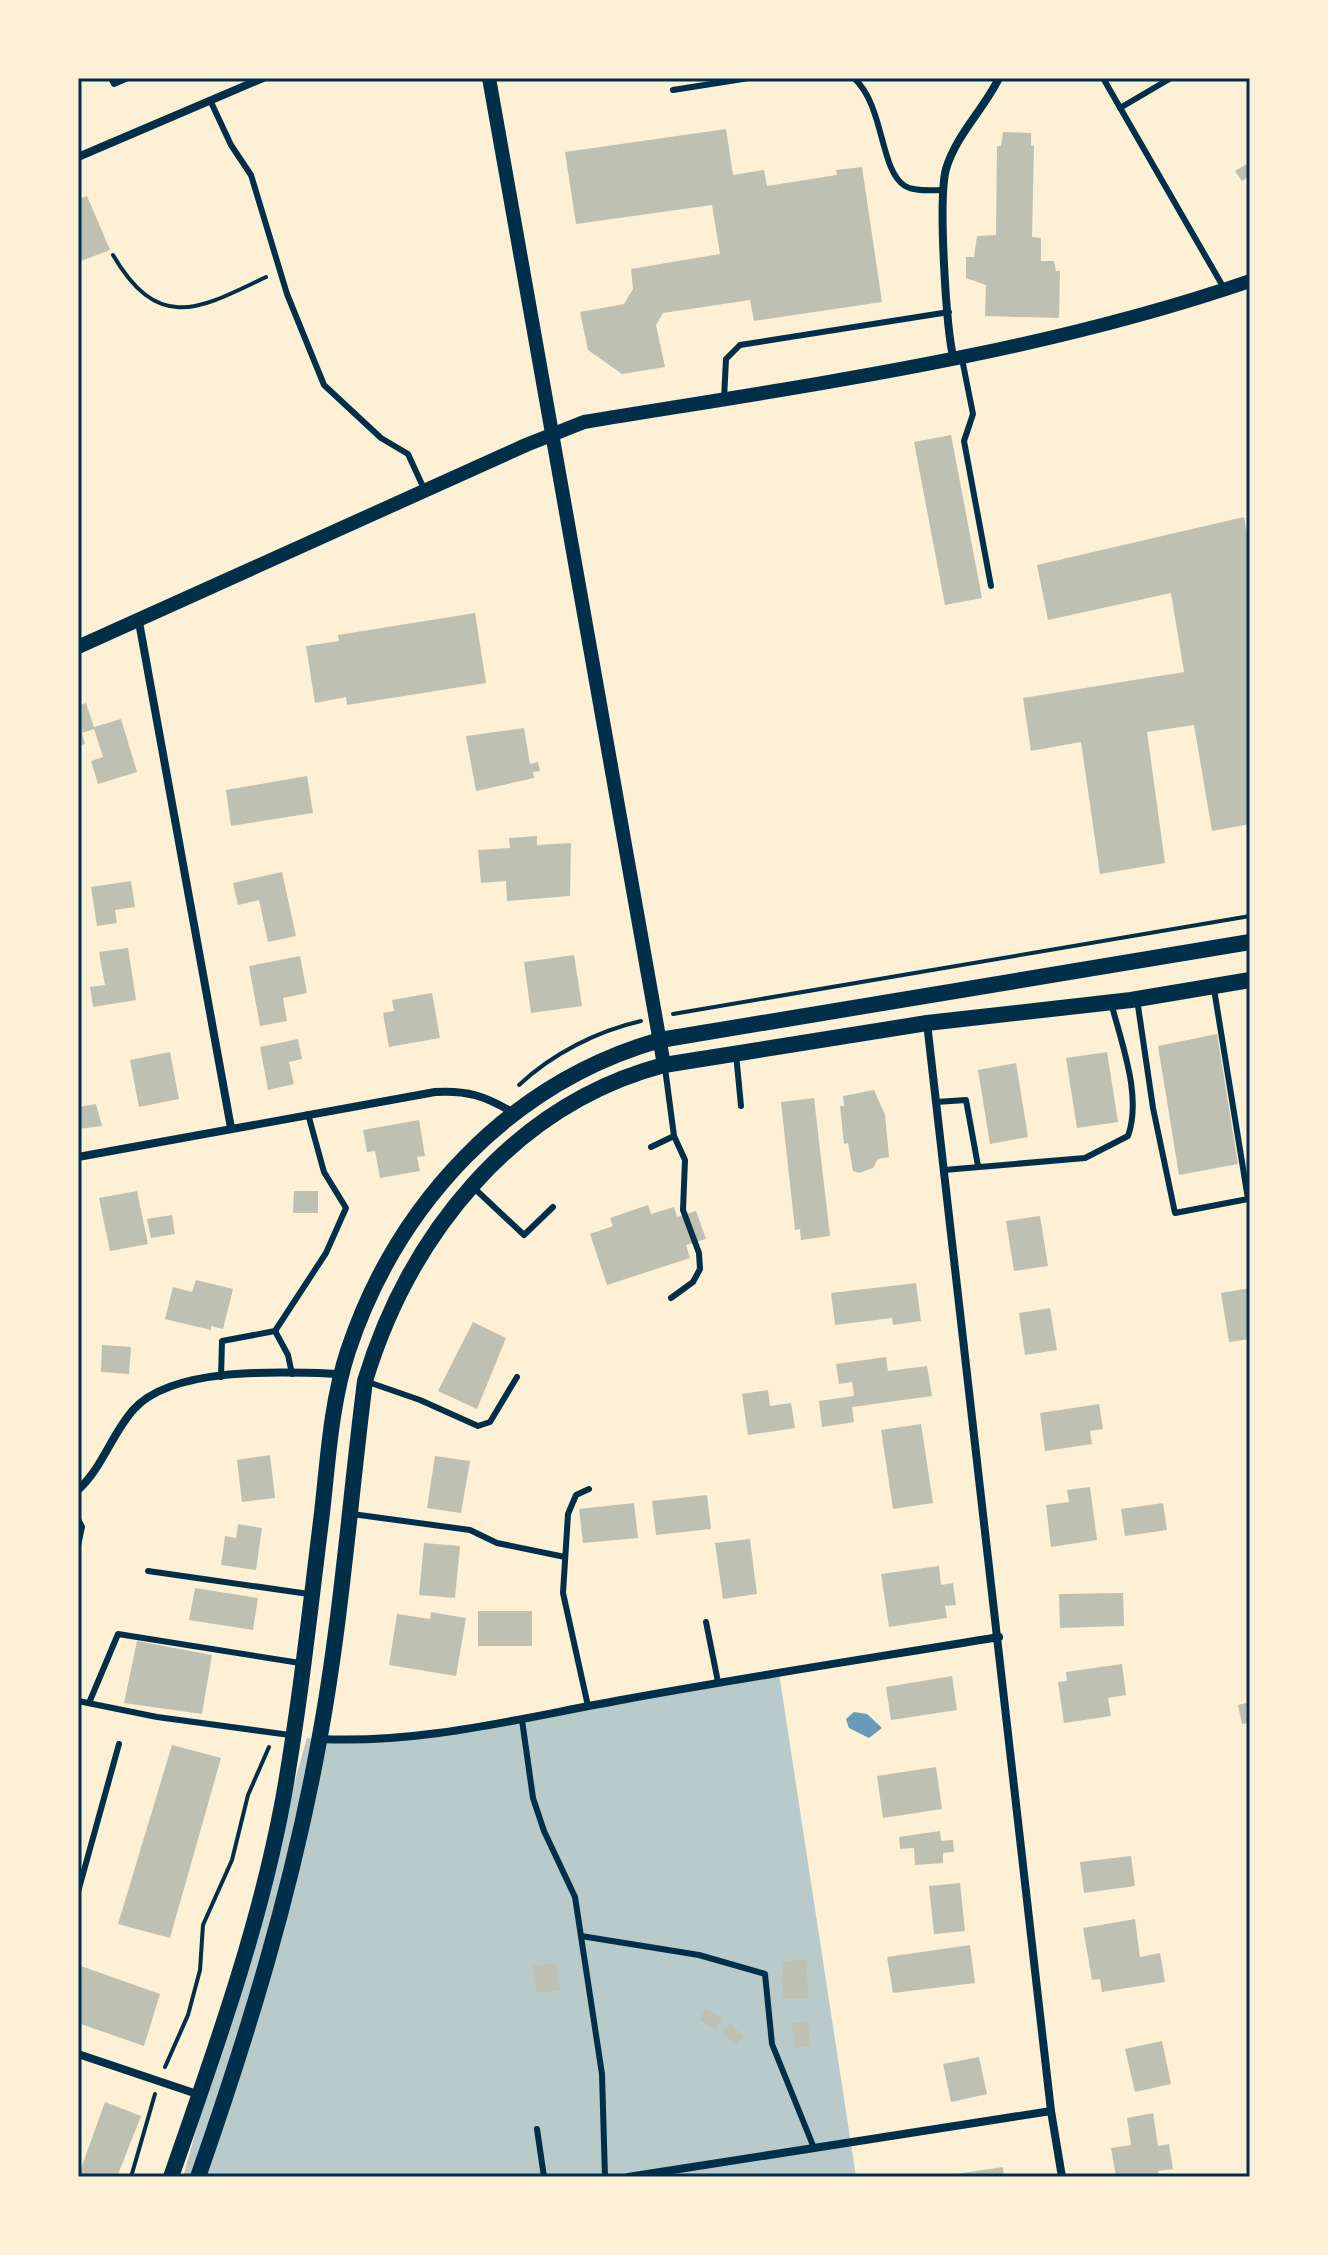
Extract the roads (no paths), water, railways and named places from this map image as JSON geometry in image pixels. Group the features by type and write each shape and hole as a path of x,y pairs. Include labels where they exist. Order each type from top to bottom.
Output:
{"main road":[{"path":"171,2177 200,2095 258,1905 294,1735 342,1374 367,1304 421,1207 463,1156 505,1108 623,1050 660,1040 1250,942"},
{"path":"198,2177 268,1963 320,1739 365,1381 380,1332 402,1286 471,1185 523,1135 587,1095 635,1073 664,1065 927,1023 1137,999 1250,980"}],"street":[{"path":"78,157 263,78"},
{"path":"489,78 664,1065"},
{"path":"958,360 949,312 943,190 954,149 999,78"},
{"path":"78,647 584,422 958,360 1093,329 1250,281"},
{"path":"139,622 231,1128"},
{"path":"927,1023 1051,2111 1062,2177"},
{"path":"78,1157 308,1114 464,1090 505,1108"},
{"path":"78,1490 106,1456 133,1410 152,1394 191,1380 342,1374"},
{"path":"320,1739 387,1740 522,1720 718,1682 999,1637"},
{"path":"78,2054 200,2095"},
{"path":"628,2177 1051,2111"}],"lane":[{"path":"111,78 114,84 128,78"},
{"path":"673,90 749,78"},
{"path":"854,78 877,112 897,178 913,189 943,190"},
{"path":"1103,78 1225,290"},
{"path":"1120,108 1171,78"},
{"path":"210,100 251,175 280,271 324,385 381,438 408,454 425,491"},
{"path":"724,399 726,359 740,345 949,312"},
{"path":"958,360 973,414 964,441 991,586"},
{"path":"1137,999 1153,1108 1175,1213 1248,1199 1213,986"},
{"path":"944,1170 1085,1158 1128,1136 1134,1119 1125,1057 1111,1002"},
{"path":"736,1054 741,1106"},
{"path":"664,1065 674,1136 685,1160 683,1210 699,1253 700,1269 693,1282 671,1298"},
{"path":"936,1102 966,1100 978,1166"},
{"path":"221,1377 222,1341 275,1331 326,1253 346,1208 324,1172 308,1114"},
{"path":"651,1147 674,1136"},
{"path":"471,1185 524,1235 553,1207"},
{"path":"275,1331 288,1355 292,1374"},
{"path":"365,1381 420,1400 478,1426 490,1422 517,1377"},
{"path":"588,1706 564,1601 565,1557 572,1503 576,1495 589,1489"},
{"path":"348,1513 470,1530 497,1543 565,1557"},
{"path":"78,1519 82,1527 78,1546"},
{"path":"148,1571 312,1595"},
{"path":"706,1622 718,1682"},
{"path":"89,1703 118,1634 304,1664"},
{"path":"78,1701 294,1735"},
{"path":"522,1720 533,1798 544,1831 575,1897 602,2074 605,2177"},
{"path":"78,1892 119,1744"},
{"path":"581,1936 699,1955 765,1974 772,2044 814,2148"},
{"path":"537,2129 544,2177"}],"water":[{"path":"854,1712 867,1714 882,1728 869,1738 849,1728 846,1719"}]}
